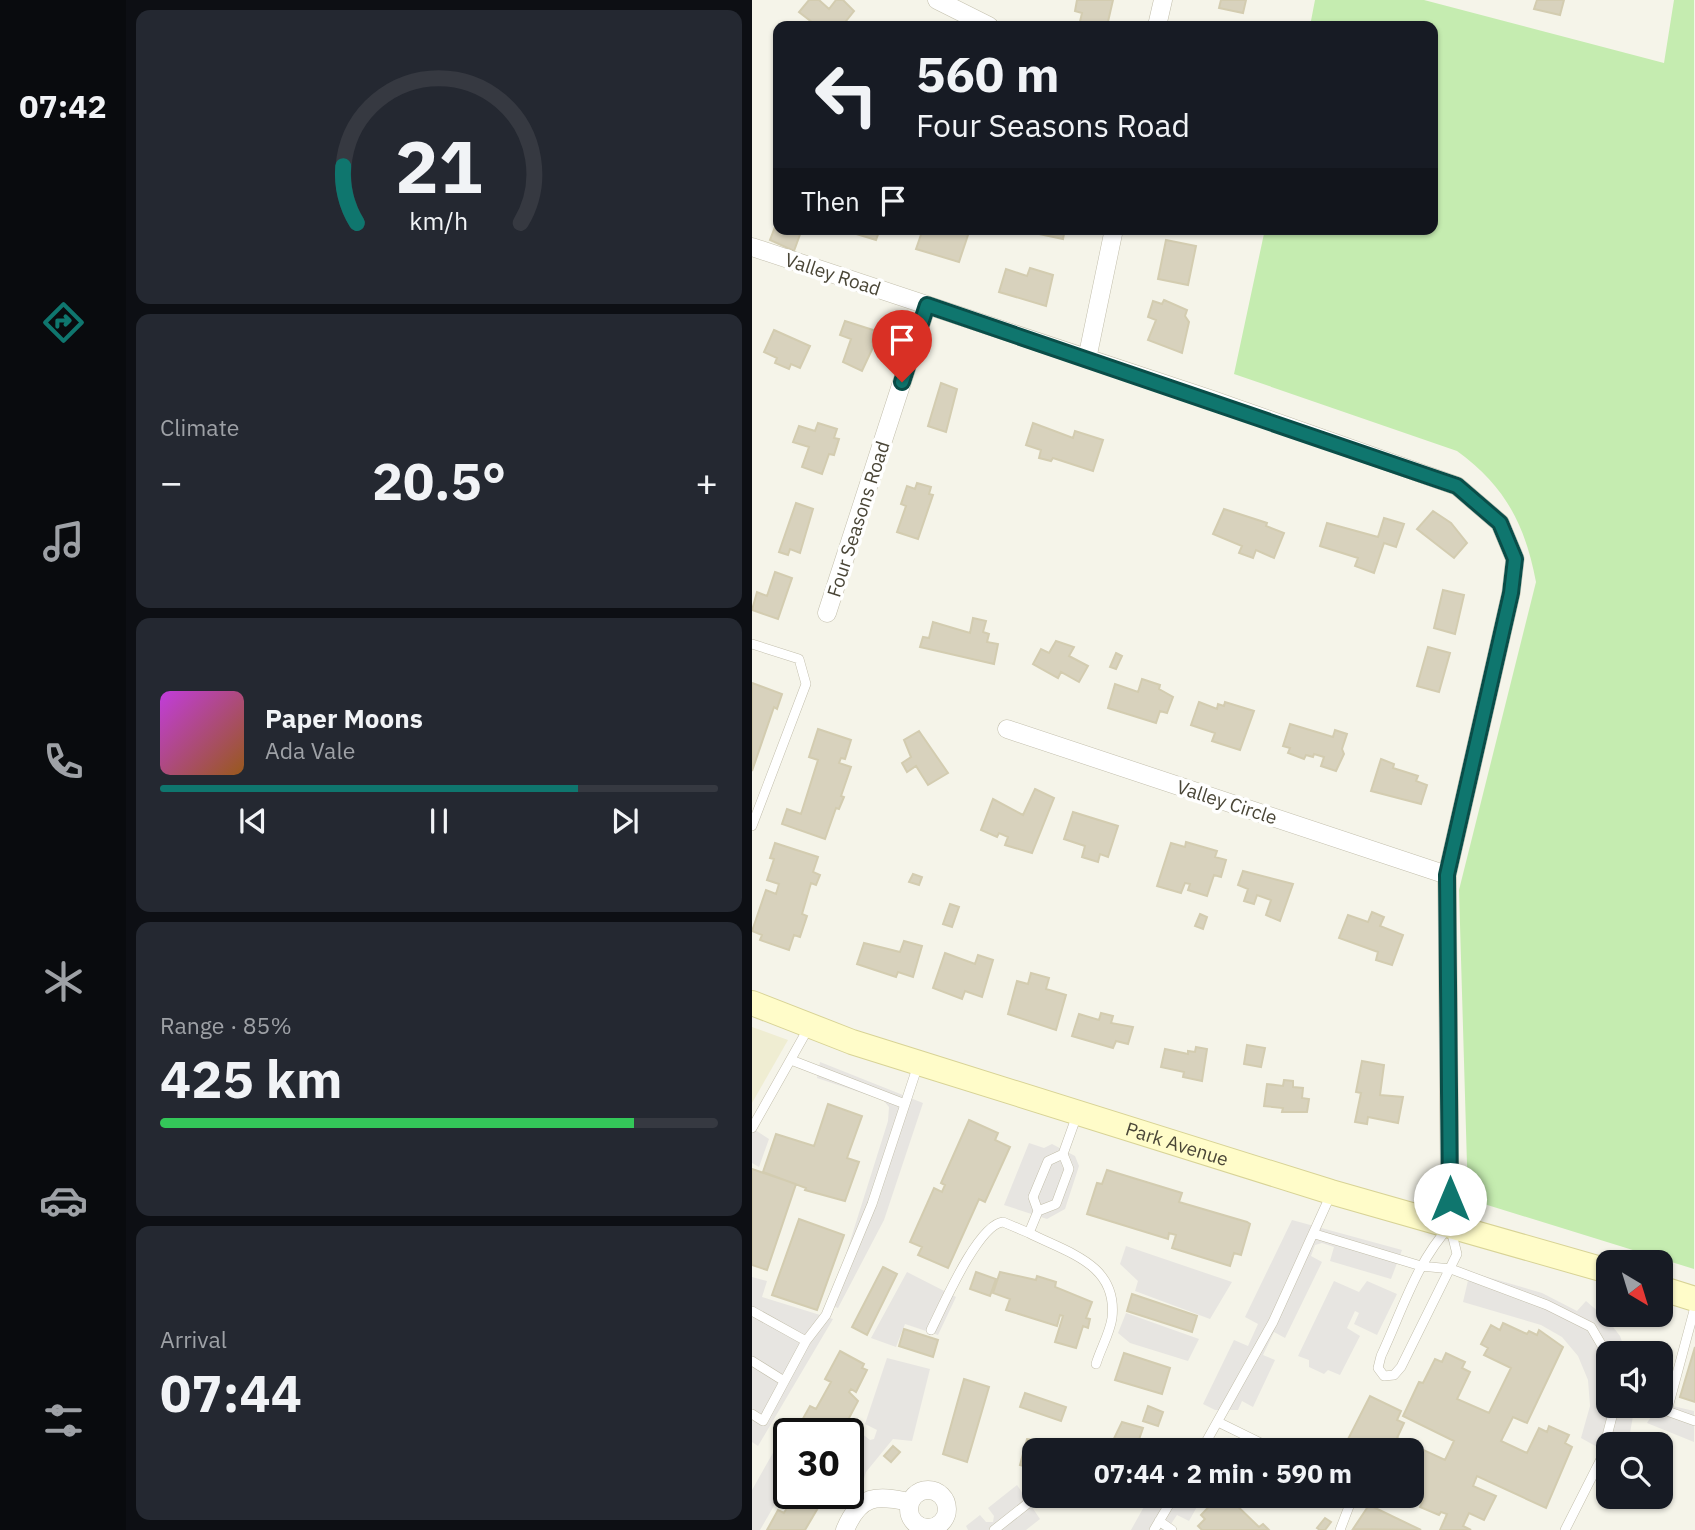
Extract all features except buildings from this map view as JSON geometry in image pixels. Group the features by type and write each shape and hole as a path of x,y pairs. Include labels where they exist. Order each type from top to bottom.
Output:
{"main road":[{"name":"Park Avenue","path":"752,1003 919,1063 1078,1113 1331,1192 1596,1268"},
{"path":"1673,1292 1695,1298"}],"street":[{"path":"937,0 979,21"},
{"path":"1158,21 1163,0"},
{"path":"1087,359 1113,235"},
{"name":"Valley Road","path":"752,247 1457,486 1500,523 1515,559 1511,593 1447,875 1450,1226"},
{"name":"Four Seasons Road","path":"827,613 927,305"},
{"name":"Valley Circle","path":"1007,729 1447,875"},
{"path":"845,1530 851,1515 861,1504 880,1496 910,1502 925,1490 942,1496 948,1513 941,1528 927,1529 916,1524 910,1514 910,1502"}],"lane":[{"path":"752,644 799,659 806,684 752,826"},
{"path":"752,1128 810,1026"},
{"path":"790,1060 905,1104"},
{"path":"752,1414 763,1421 806,1340 826,1315 872,1204 919,1063"},
{"path":"1038,1211 1056,1205 1069,1169 1063,1154 1078,1113"},
{"path":"1029,1233 1038,1211 1033,1197 1048,1161 1063,1154"},
{"path":"1209,1438 1273,1322 1315,1234 1331,1192"},
{"path":"931,1330 966,1264 991,1227 1003,1222 1094,1266 1107,1283 1112,1318 1096,1364"},
{"path":"1450,1226 1457,1254 1451,1269 1401,1367 1394,1375 1384,1376 1378,1368 1378,1362 1432,1245 1450,1226"},
{"path":"1315,1234 1421,1266 1451,1269 1546,1305 1591,1327 1599,1341"},
{"path":"1695,1307 1667,1411 1695,1420"},
{"path":"752,1311 806,1340"},
{"path":"752,1361 784,1381"},
{"path":"1565,1530 1601,1459 1612,1418"},
{"path":"1218,1422 1251,1438"},
{"path":"994,1530 1022,1508"},
{"path":"1167,1508 1157,1526 1172,1530"},
{"path":"1340,1530 1348,1508"}],"shaded area":[{"path":"752,1027 788,1040 752,1103"},
{"path":"820,1062 923,1103 884,1220 838,1308 830,1305 888,1121 889,1107 883,1100 817,1078"},
{"path":"752,1128 769,1139 759,1167 752,1163"},
{"path":"1029,1143 1044,1148 1052,1144 1075,1156 1079,1166 1065,1209 1047,1219 1004,1205"},
{"path":"1292,1220 1402,1250 1391,1279 1330,1261 1334,1247 1322,1243 1315,1245 1311,1256 1322,1262 1285,1338 1274,1332 1263,1355 1275,1360 1253,1407 1242,1401 1238,1410 1215,1410 1203,1404 1234,1340 1248,1346 1258,1324 1245,1317"},
{"path":"1126,1246 1232,1282 1210,1319 1135,1291 1138,1281 1120,1264"},
{"path":"907,1272 956,1297 938,1335 905,1324 896,1347 871,1338"},
{"path":"1470,1272 1542,1293 1577,1311 1586,1301 1596,1310 1596,1327 1613,1327 1622,1341 1596,1341 1596,1418 1633,1418 1630,1432 1596,1432 1596,1446 1581,1438 1590,1406 1588,1380 1578,1356 1562,1337 1541,1325 1463,1302"},
{"path":"752,1277 767,1281 762,1297 833,1319 758,1446 752,1442"},
{"path":"1334,1281 1359,1292 1367,1281 1397,1294 1377,1335 1354,1324 1359,1313 1355,1311 1347,1328 1360,1336 1340,1375 1328,1370 1324,1374 1309,1367 1309,1360 1298,1356"},
{"path":"1126,1313 1199,1339 1188,1361 1130,1343 1118,1333"},
{"path":"887,1358 930,1369 912,1441 893,1439 866,1472 864,1479 864,1435 870,1440 874,1439 877,1430 865,1424"},
{"path":"1673,1406 1694,1411 1694,1442 1673,1432 1647,1423 1650,1418 1673,1418"},
{"path":"773,1453 773,1508 760,1530 752,1530 752,1490"},
{"path":"1017,1485 1022,1492 1022,1508 1033,1508 1040,1519 1026,1530 968,1530 966,1526 980,1515 986,1522 993,1522 994,1516 988,1508"},
{"path":"1143,1508 1196,1508 1189,1521 1177,1515 1167,1530 1131,1530"}],"green space":[{"path":"1315,0 1424,0 1664,63 1674,0 1694,0 1694,1269 1673,1262 1673,1250 1633,1250 1468,1199 1459,890 1536,582 1519,524 1488,478 1457,451 1234,374 1264,235 1438,235 1438,21 1311,21"}],"route":[{"path":"902,382 927,305 1210,399 1457,486 1500,523 1515,559 1511,593 1447,875 1450,1199"}]}
